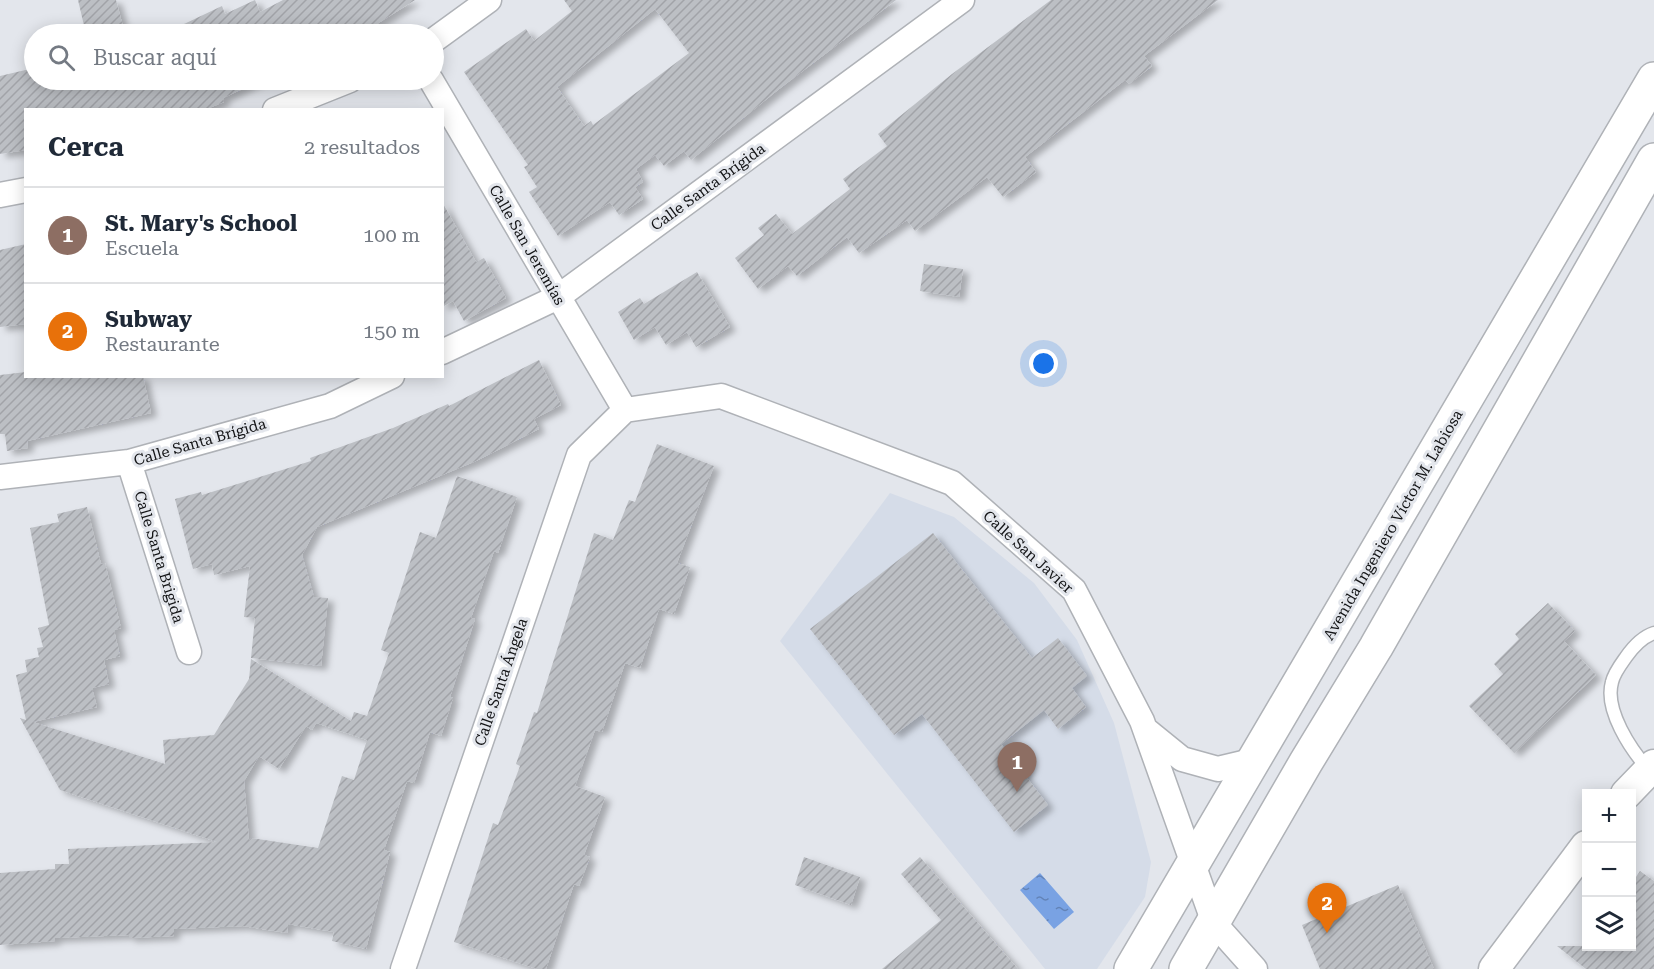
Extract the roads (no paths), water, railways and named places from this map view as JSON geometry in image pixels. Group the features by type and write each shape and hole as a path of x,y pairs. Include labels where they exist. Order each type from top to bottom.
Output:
{"main road":[{"name":"Avenida Ingeniero Víctor M. Labiosa","path":"1131,969 1256,760 1654,79"},
{"path":"1186,969 1306,762 1376,647 1654,160"}],"street":[{"path":"444,33 489,0"},
{"name":"Calle Santa Brígida","path":"444,351 558,297 962,0"},
{"path":"280,108 325,90"},
{"name":"Calle San Jeremías","path":"437,90 624,410"},
{"path":"0,195 24,190"},
{"name":"Calle Santa Brígida","path":"0,477 129,462 330,406 388,378"},
{"name":"Calle San Javier","path":"624,410 721,396 952,483 1074,590 1144,728 1214,923 1255,969"},
{"name":"Calle Santa Ángela","path":"403,969 579,455 624,410"},
{"name":"Calle Santa Brigida","path":"129,462 189,652"},
{"path":"1144,728 1182,759 1218,769 1256,760"},
{"path":"1631,789 1652,767"},
{"path":"1494,969 1582,853"}],"lane":[{"path":"1652,767 1630,750 1617,719 1610,692 1612,680 1634,646 1654,633"}],"water":[{"path":"1040,873 1074,912 1054,929 1020,890"}],"place":[{"name":"St. Mary's School","path":"1017,792"},
{"name":"Subway","path":"1327,933"}]}
